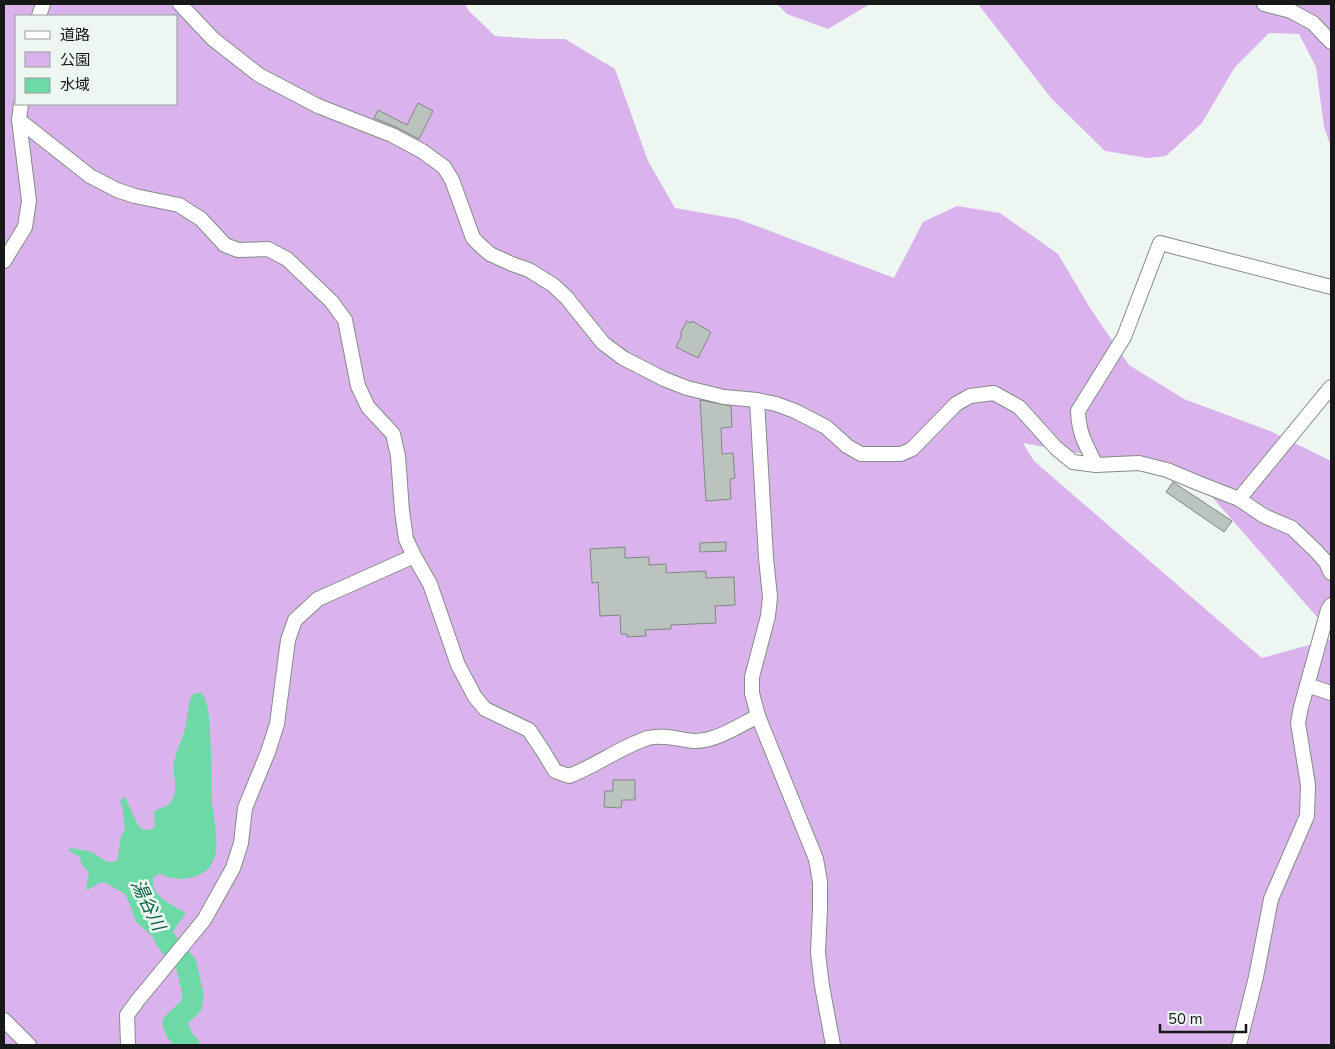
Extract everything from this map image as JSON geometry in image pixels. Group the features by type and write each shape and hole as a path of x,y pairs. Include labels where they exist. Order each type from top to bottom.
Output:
{"street":[{"path":"180,4 213,39 259,75 318,106 392,135 422,151 444,167 452,180 473,238 482,248 490,254 529,270 553,285 566,297 603,343 622,358 664,379 687,388 724,397 776,404 795,411 826,427 847,446 861,454 901,454 912,449 956,404 970,396 994,394 1019,407 1056,448 1073,462 1096,465 1139,463 1167,470 1239,499 1264,516 1292,528 1326,562 1331,573"},
{"path":"1264,4 1291,11 1313,23 1331,42"},
{"path":"4,261 25,227 29,201 19,120 21,105"},
{"path":"19,120 90,176 117,190 179,205 201,219 225,245 238,250 268,249 287,259 331,301 345,320 358,386 368,407 393,434 398,456 406,539 430,584 458,665 475,697 485,709 529,730 555,771 569,776 582,772 627,747 651,737 696,741 712,739 758,716"},
{"path":"1096,465 1082,438 1078,426 1078,411 1124,337 1160,243 1331,287"},
{"path":"1239,499 1331,387"},
{"path":"757,400 765,549 770,596 768,616 752,677 752,693 758,716 816,860 820,882 818,953 833,1045"},
{"path":"128,1045 127,1016 204,920 233,868 241,843 245,808 268,752 276,724 288,640 295,620 318,599 414,556"},
{"path":"1240,1045 1256,977 1271,899 1307,816 1308,785 1298,723 1328,610 1331,605"},
{"path":"1308,685 1331,693"},
{"path":"4,1020 29,1045"}],"green space":[{"path":"4,4 465,4 468,10 495,36 565,39 615,69 648,161 675,208 738,219 894,278 923,222 957,206 1000,213 1058,254 1090,308 1129,365 1184,399 1270,431 1331,461 1331,633 1192,474 1023,443 1034,461 1262,658 1331,639 1331,1045 4,1045"},
{"path":"777,4 870,4 828,29 787,14"},
{"path":"978,4 1331,4 1331,147 1324,127 1316,67 1299,34 1269,33 1235,67 1202,123 1166,156 1148,158 1105,151 1051,98"}],"water":[{"path":"200,692 204,696 209,719 216,847 210,867 202,874 177,879 160,873 153,878 153,885 159,895 186,913 168,938 172,944 167,949 136,922 125,894 104,882 88,890 86,889 89,873 81,863 80,857 69,851 70,848 84,850 106,861 117,861 121,836 125,829 123,809 120,802 123,797 126,799 141,828 150,830 154,828 154,812 168,805 175,793 175,758 185,729 190,699 192,695"},
{"path":"182,1023 189,1025 193,1038 200,1045 178,1045 172,1038 172,1031"}],"building":[{"path":"418,103 433,111 419,139 374,118 378,110 407,125"},
{"path":"687,321 691,323 692,321 711,332 698,358 676,347"},
{"path":"700,400 731,406 732,427 721,428 722,454 733,453 735,478 730,479 731,499 706,501"},
{"path":"1173,482 1232,521 1224,532 1166,492"},
{"path":"726,542 726,551 700,552 700,543"},
{"path":"625,547 625,558 649,557 649,565 666,564 666,573 706,571 706,578 734,577 735,605 715,606 716,623 671,625 671,629 645,630 646,636 627,637 627,634 621,634 620,615 600,616 598,582 592,583 590,549"},
{"path":"613,780 635,780 635,800 622,800 621,808 604,807 605,791 613,791"}],"waterway":[{"name":"湯谷川","path":"156,921 167,942 186,964 193,994 192,1005 173,1023 176,1032 189,1045"}]}
